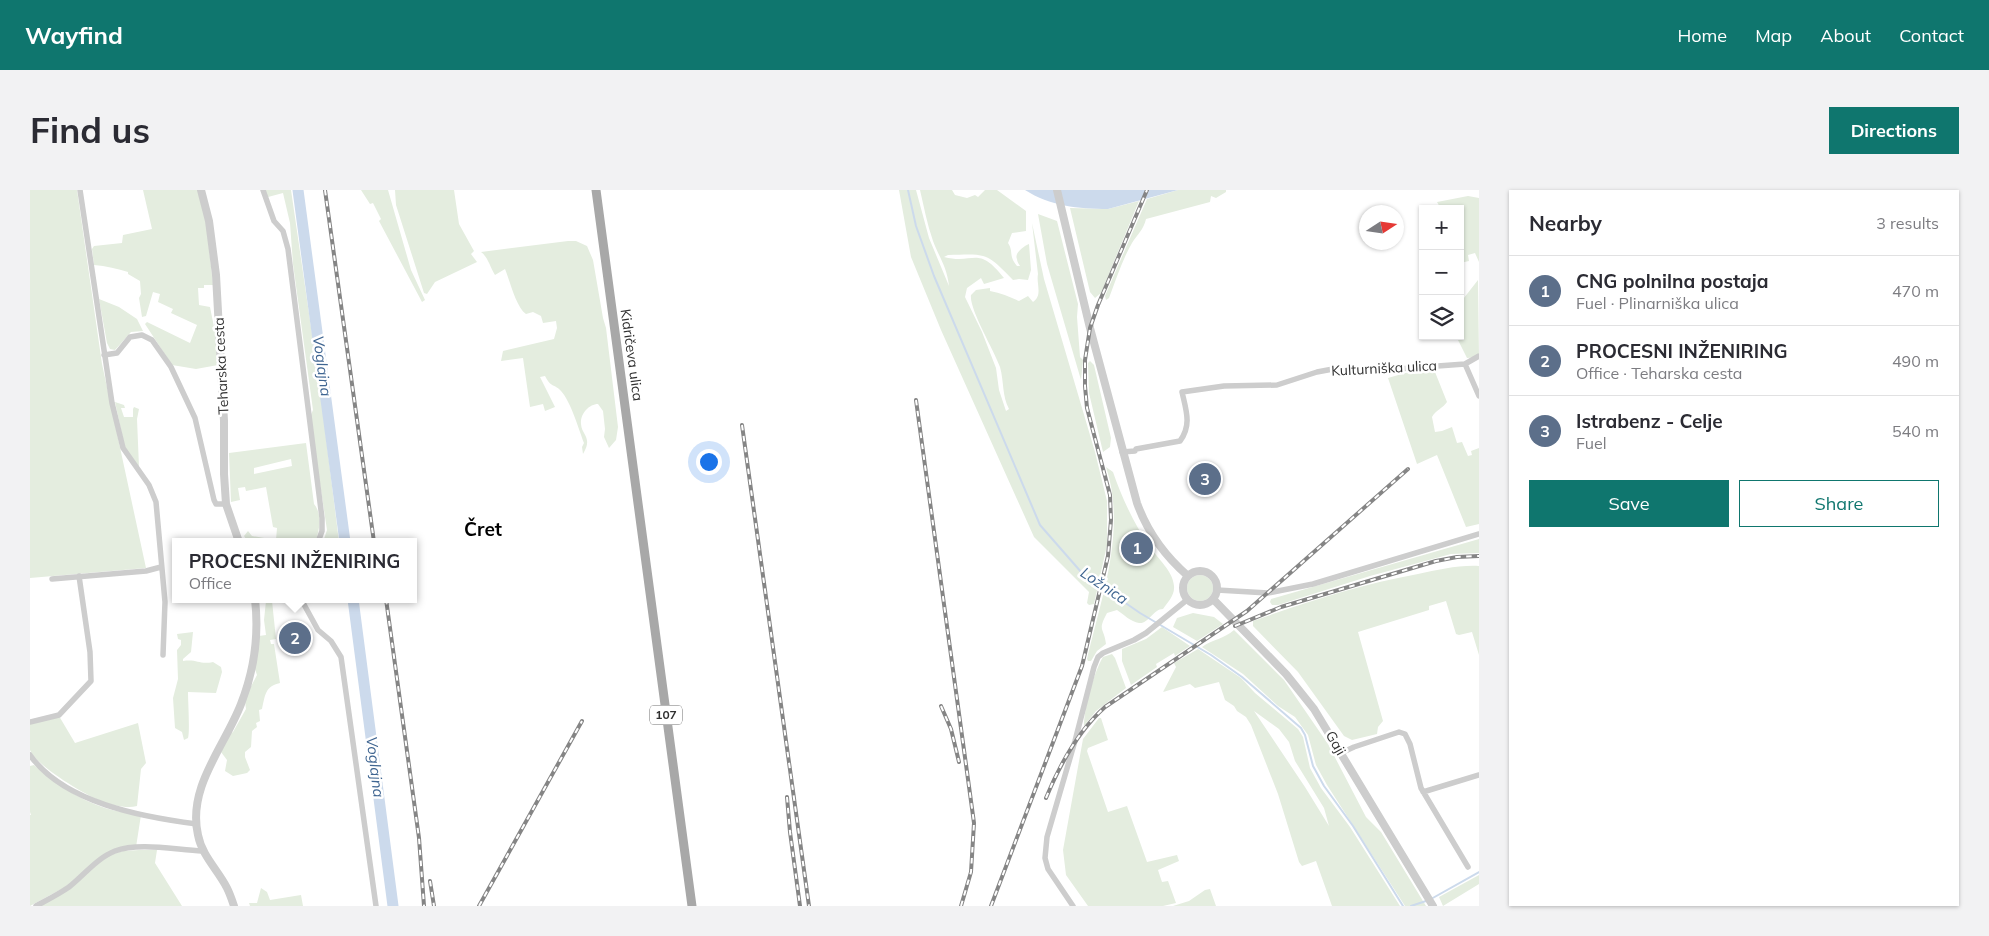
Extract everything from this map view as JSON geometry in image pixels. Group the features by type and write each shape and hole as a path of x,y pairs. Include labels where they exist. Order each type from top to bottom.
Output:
{"main road":[{"name":"Kidričeva ulica","path":"596,190 692,906"}],"street":[{"path":"80,190 112,403 123,448 149,485 156,502 165,602 163,656"},
{"name":"Teharska cesta","path":"201,190 209,221 216,275 224,421 226,504 238,538"},
{"path":"263,190 274,221 283,231 288,249 322,518 322,531 319,538"},
{"path":"1057,190 1126,467 1144,520 1167,555 1188,576"},
{"path":"104,355 117,353 126,341 134,336 142,335 152,340 171,367 195,418 214,500 216,504 226,504"},
{"path":"1479,356 1465,364 1479,396"},
{"name":"Kulturniška ulica","path":"1122,452 1180,441 1186,433 1188,420 1182,392 1224,386 1277,385 1317,372 1333,369 1383,370 1465,364"},
{"path":"1217,590 1268,593 1288,590 1479,534"},
{"path":"52,579 146,571 161,567"},
{"path":"1200,571 1210,574 1216,581 1217,590 1213,599 1204,604 1198,604 1188,599 1183,587 1188,576 1200,571"},
{"path":"30,722 58,715 91,681 90,652 79,576"},
{"path":"1074,906 1048,869 1045,858 1047,837 1094,667 1098,657 1106,651 1146,633 1188,599"},
{"name":"Gaji","path":"1213,599 1286,674 1314,709 1430,902"},
{"path":"234,906 227,888 202,851 196,824 199,799 204,780 242,704 251,671 256,630 255,603"},
{"path":"303,603 318,630 331,640 341,656 376,906"},
{"path":"1341,752 1399,732 1405,734 1410,744 1423,792 1468,867"},
{"path":"30,755 44,771 63,784 107,807 169,821 196,824"},
{"path":"1423,792 1479,775"},
{"path":"36,906 69,887 94,865 115,851 158,848 202,851"}],"shaded area":[{"path":"30,190 77,190 102,364 146,568 30,578"},
{"path":"143,190 198,190 206,221 213,285 204,285 204,288 198,288 199,305 210,307 215,332 218,365 196,369 172,365 145,324 147,322 190,343 197,325 171,313 173,309 158,302 160,294 153,292 146,316 142,317 139,298 141,294 140,281 128,274 128,272 94,265 92,249 94,246 122,243 123,235 152,229"},
{"path":"265,190 291,190 320,389 339,538 324,538 327,530 310,417 313,410 293,264 290,223 283,193 268,197"},
{"path":"361,190 388,190 411,270 425,300 422,302 379,221 381,219 373,203 370,204"},
{"path":"395,190 454,190 459,224 474,251 471,254 477,262 435,282 427,294 424,293 396,205"},
{"path":"899,190 916,190 929,238 949,286 945,268 935,247 927,222 920,190 952,190 955,195 967,198 975,195 978,197 985,190 997,190 1026,211 1026,231 1012,233 1008,243 1017,266 1020,266 1016,257 1018,252 1029,244 1031,270 1028,280 1013,280 997,264 979,255 948,255 944,257 981,259 988,262 1004,278 984,284 981,278 967,288 965,297 982,332 996,368 999,390 1006,411 1009,409 1005,399 1000,367 974,310 971,295 976,290 990,288 990,291 1019,301 1028,296 1033,302 1036,299 1038,296 1038,274 1032,223 1044,279 1095,452 1107,501 1107,545 1094,604 1089,605 1087,603 1089,592 1034,537 941,330 911,257"},
{"path":"1178,190 1226,190 1226,192 1216,198 1211,196 1210,202 1146,219 1142,229 1128,250 1109,298 1106,300 1105,296 1147,199"},
{"path":"1468,196 1479,198 1479,262 1475,253 1468,255 1469,261 1464,262 1464,205 1439,205 1437,202"},
{"path":"1139,201 1101,293 1095,298 1090,292 1070,208 1108,209"},
{"path":"1038,214 1057,221 1078,304 1080,357 1083,360 1081,380 1047,264"},
{"path":"576,241 587,246 593,260 606,328 618,427 616,440 609,448 604,437 603,411 598,404 588,408 581,420 587,440 583,454 582,447 584,443 571,409 561,391 551,384 545,376 540,377 555,407 545,411 543,404 530,407 523,358 501,361 503,351 554,339 557,328 556,321 543,323 541,316 533,312 526,314 522,311 505,269 495,275 481,252"},
{"path":"1478,280 1479,357 1467,358 1458,340 1464,340 1464,298"},
{"path":"99,299 119,307 137,319 143,331 131,332 115,350 110,349 107,343"},
{"path":"1090,361 1094,365 1111,438 1110,447 1103,452 1089,393 1088,363"},
{"path":"1431,370 1435,372 1447,402 1432,417 1435,432 1452,427 1457,443 1462,442 1468,456 1472,455 1471,451 1479,448 1479,524 1466,527 1437,455 1417,464 1388,378 1405,373"},
{"path":"115,402 124,405 125,408 121,408 124,417 133,417 134,407 139,409 137,419 139,467 125,448"},
{"path":"306,443 314,504 319,517 316,538 276,538 277,528 273,527 266,487 246,491 245,487 238,488 240,500 231,502 229,453","holes":["291,459 292,466 254,474 254,468"]},
{"path":"1106,467 1113,472 1124,501 1139,530 1171,575 1174,589 1171,598 1163,609 1156,611 1142,623 1127,618 1117,610 1107,613 1102,627 1106,644 1097,651 1091,661 1088,661 1110,564 1113,539 1112,491"},
{"path":"248,531 252,536 264,538 245,538 244,536"},
{"path":"1479,539 1479,553 1451,554 1370,576 1278,605 1272,605 1270,602 1271,599"},
{"path":"1479,566 1479,655 1472,632 1456,634 1446,601 1429,606 1429,610 1358,632 1383,721 1378,727 1377,734 1352,740 1344,736 1298,672 1253,626 1253,621 1355,588 1441,569"},
{"path":"1200,575 1209,579 1213,588 1209,597 1200,601 1191,597 1187,588 1191,579"},
{"path":"266,603 272,603 276,639 270,640 271,644 274,644 280,683 275,684 269,689 262,709 259,710 260,721 256,723 257,727 252,731 251,747 245,752 250,770 247,773 233,776 225,771 227,760 221,752 246,709 245,701 257,675 255,669 259,636 266,635 264,620"},
{"path":"1193,613 1214,617 1223,624 1197,641 1173,627 1177,618"},
{"path":"1162,627 1190,646 1175,656 1174,653 1156,664 1157,667 1131,685 1122,661 1122,649 1146,639"},
{"path":"1234,630 1284,680 1328,744 1366,817 1381,832 1426,906 1405,906 1327,785 1316,765 1308,735 1295,717 1278,706 1243,674 1202,647"},
{"path":"193,632 191,652 183,661 213,662 221,667 222,672 216,693 188,692 189,735 184,740 182,732 175,728 173,698 178,679 177,650 181,645 181,640 178,639 177,634"},
{"path":"1198,649 1241,678 1255,693 1298,729 1303,737 1310,768 1321,788 1350,827 1400,906 1332,906 1316,861 1302,866 1299,862 1278,794 1251,725 1246,717 1225,700 1219,682 1195,688 1190,684 1163,692 1176,667 1174,663","holes":["1254,711 1279,729 1289,742 1295,761 1324,808 1329,826"]},
{"path":"1112,654 1126,688 1096,711 1084,726 1088,700 1096,672 1103,657"},
{"path":"59,716 75,743 138,723 146,763 141,769 137,806 120,806 96,799 63,780 34,757 30,750 30,723"},
{"path":"1099,718 1101,718 1108,740 1088,748 1087,751 1108,812 1127,806 1147,862 1177,855 1179,861 1158,870 1162,882 1168,881 1176,903 1163,906 1088,906 1066,875 1063,850 1083,739"},
{"path":"34,765 77,796 96,805 141,815 136,847 117,849 67,886 30,906 30,766"},
{"path":"157,850 155,863 182,906 38,906 110,855 123,851"},
{"path":"1479,875 1479,884 1443,906 1439,897"},
{"path":"261,888 267,892 270,900 301,895 303,906 250,906 249,903 257,903"},
{"path":"1210,889 1216,906 1173,906 1189,901 1205,890"}],"water":[{"path":"1025,190 1178,190 1108,209 1065,206 1044,200"}],"waterway":[{"name":"Voglajna","path":"298,190 344,538"},
{"name":"Ložnica","path":"908,190 916,226 934,276 1040,525 1082,573 1140,613 1211,655 1242,677 1301,728 1305,735 1313,766 1324,786 1353,826 1403,906"},
{"name":"Voglajna","path":"354,603 393,906"},
{"path":"1431,899 1479,872"},
{"path":"1411,906 1426,901"}],"railway":[{"path":"325,190 373,538"},
{"path":"991,906 1082,666 1108,556 1111,520 1110,495 1087,408 1085,360 1090,328 1098,305 1147,190"},
{"path":"916,400 974,823 971,872 961,906"},
{"path":"742,425 809,906"},
{"path":"1046,798 1057,773 1078,737 1095,716 1105,707 1247,611 1408,469"},
{"path":"1235,626 1281,607 1436,561 1457,557 1479,556"},
{"path":"387,603 419,838 424,906"},
{"path":"941,706 951,729 959,762"},
{"path":"479,906 582,721"},
{"path":"787,797 800,906"},
{"path":"430,881 434,906"}],"place":[{"name":"Istrabenz - Celje","path":"1205,479"},
{"name":"CNG polnilna postaja","path":"1137,548"},
{"name":"PROCESNI INŽENIRING","path":"295,638"}],"district":[{"name":"Čret","path":"483,529"}]}
